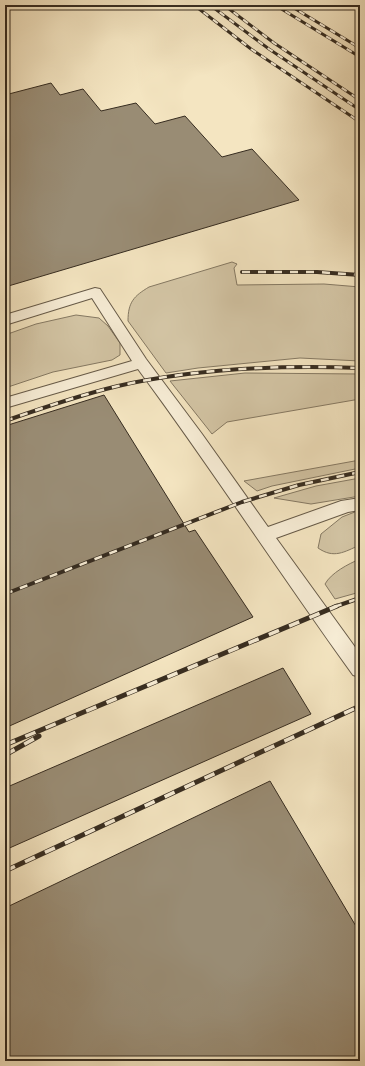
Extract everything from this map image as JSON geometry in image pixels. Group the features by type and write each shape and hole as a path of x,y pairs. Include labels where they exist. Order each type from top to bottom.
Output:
{"lane":[{"path":"5,320 94,292 141,363 265,535 318,613 360,669"},
{"path":"5,403 141,363"},
{"path":"265,535 347,506 360,504"}],"shaded area":[{"path":"232,262 237,264 234,268 237,285 324,284 360,287 360,361 300,358 198,368 166,373 128,321 129,309 133,300 139,293 149,287"},
{"path":"76,315 99,318 108,326 120,343 120,355 112,360 53,372 5,388 5,335 36,324"},
{"path":"245,373 360,374 360,399 227,422 212,434 170,381"},
{"path":"360,460 360,468 272,486 257,491 244,481"},
{"path":"360,478 360,496 311,504 274,498 316,486"},
{"path":"360,510 360,545 344,552 334,554 318,548 321,534 342,517"},
{"path":"360,559 360,592 335,599 325,584 331,576 345,566"}],"building":[{"path":"51,83 60,95 83,89 101,111 136,103 155,124 185,116 222,157 252,149 299,200 5,287 5,95"},
{"path":"104,395 189,532 195,530 253,617 5,728 5,426"},
{"path":"283,668 311,714 5,850 5,788"},
{"path":"270,781 360,933 360,1061 5,1061 5,908"}],"railway":[{"path":"194,5 251,49 360,122"},
{"path":"210,5 269,49 360,110"},
{"path":"224,5 274,43 360,100"},
{"path":"275,5 360,57"},
{"path":"289,5 360,48"},
{"path":"242,272 317,272 360,275"},
{"path":"5,421 61,402 118,386 178,375 239,369 299,367 360,368"},
{"path":"5,594 242,502 299,485 360,472"},
{"path":"334,607 360,598"},
{"path":"5,745 337,606"},
{"path":"5,871 360,706"},
{"path":"5,755 39,736"}]}
